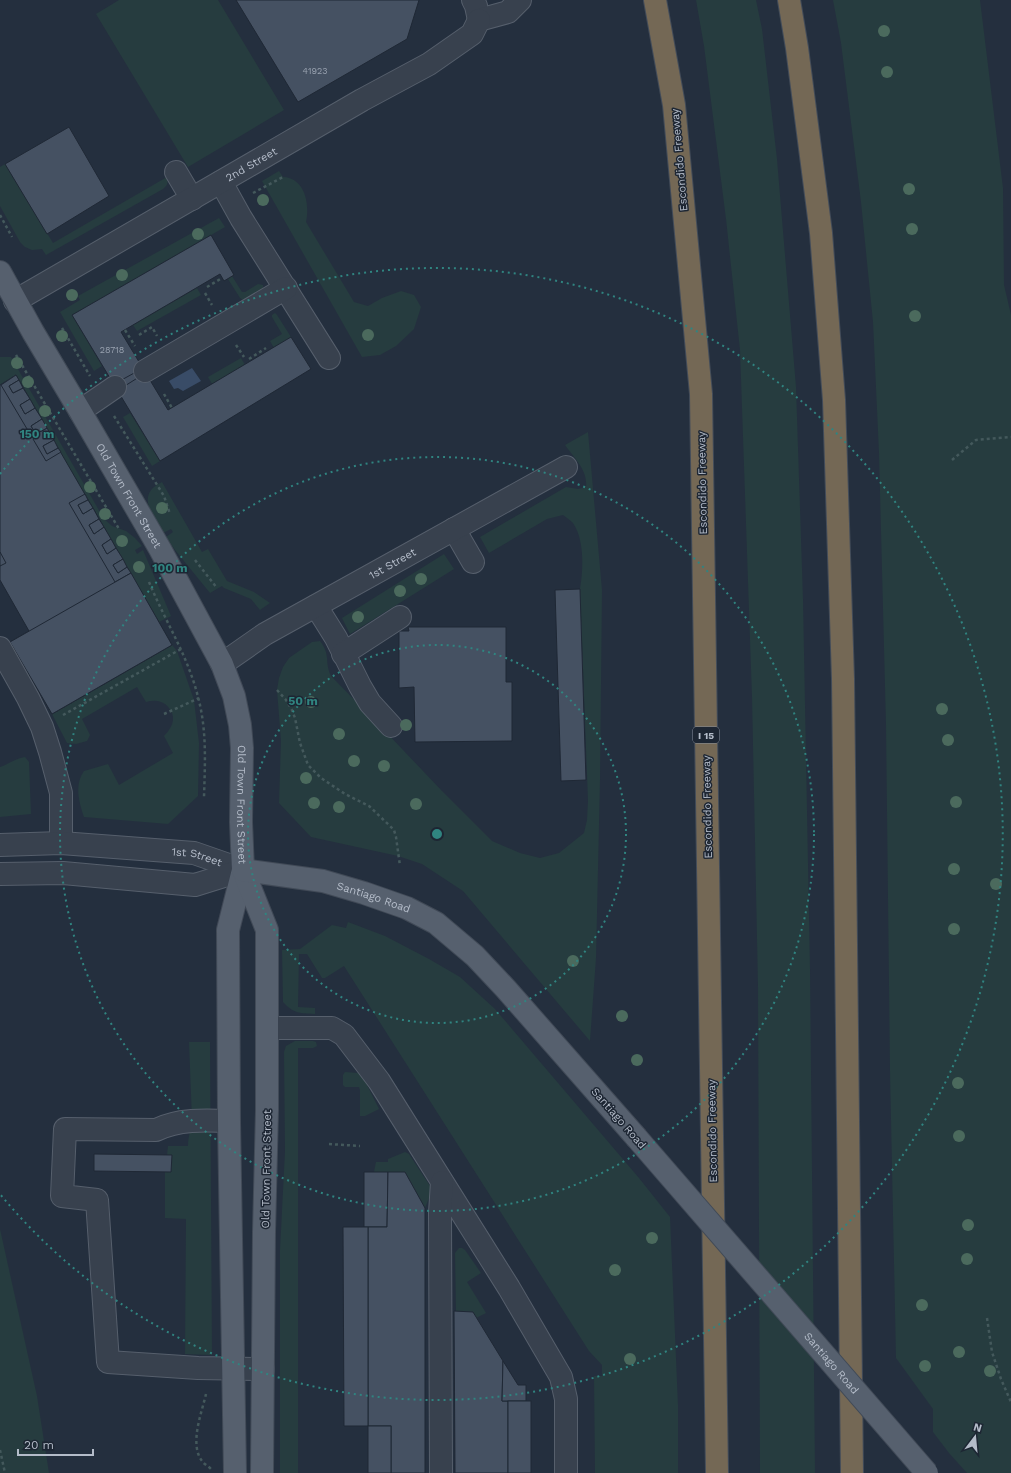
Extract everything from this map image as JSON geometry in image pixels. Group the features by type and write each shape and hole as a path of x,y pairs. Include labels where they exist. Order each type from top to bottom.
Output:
{"highway":[{"name":"Escondido Freeway","path":"655,0 674,104 701,394 717,1473"},
{"path":"789,0 797,48 821,233 834,400 843,679 852,1473"}],"main road":[{"name":"Old Town Front Street","path":"0,272 15,301 160,549 222,664 234,696 240,725 242,748 243,870 228,930 229,1121 235,1473"},
{"name":"Old Town Front Street","path":"243,870 267,930 268,1028 262,1473"},
{"name":"Santiago Road","path":"243,870 323,881 407,908 436,923 475,956 491,972 927,1473"}],"street":[{"path":"476,10 508,12 520,0"},
{"name":"2nd Street","path":"15,301 362,100 429,64 472,34 476,10"},
{"path":"176,172 192,199"},
{"path":"221,182 329,358"},
{"path":"145,371 286,288"},
{"path":"80,411 109,392"},
{"name":"1st Street","path":"222,664 265,634 566,468"},
{"path":"454,530 473,562"},
{"path":"316,606 336,638 343,654 367,697 391,726"},
{"path":"343,654 400,617"},
{"path":"0,648 28,698 42,727 61,793 61,843"},
{"name":"1st Street","path":"0,845 61,843 194,853 243,870"},
{"name":"1st Street","path":"0,874 63,873 195,885 243,870"},
{"path":"268,1028 329,1028 344,1035 379,1082 509,1288 561,1377 566,1399 566,1473"},
{"path":"229,1121 192,1120 165,1125 156,1130 65,1129 62,1196 97,1200 108,1362 198,1368 263,1369"},
{"path":"441,1473 440,1213 442,1182"}],"path":[{"path":"0,215 12,237"},
{"path":"207,287 222,278"},
{"path":"62,328 109,392 164,496 170,516"},
{"path":"125,330 135,346"},
{"path":"249,359 266,348"},
{"path":"16,356 123,536"},
{"path":"164,394 172,408"},
{"path":"952,460 976,440 1011,437"},
{"path":"192,557 217,588"},
{"path":"146,577 181,649 199,698 205,746 204,797"},
{"path":"42,727 181,649"},
{"path":"277,690 292,710 300,743 308,765 321,778 345,794 369,806 394,830 400,866"},
{"path":"164,714 199,698"},
{"path":"329,1144 360,1146"},
{"path":"987,1318 992,1352 1011,1402"},
{"path":"206,1394 196,1436 196,1448 201,1460 213,1473"},
{"path":"0,1450 5,1473"}],"green space":[{"path":"119,0 218,0 284,110 188,167 96,14"},
{"path":"696,0 756,0 762,29 777,159 796,387 803,599 810,969 815,1473 760,1473 758,986 752,697 740,350 726,219 704,46"},
{"path":"833,0 980,0 1003,188 1004,285 1011,315 1011,1473 967,1473 933,1432 933,1409 896,1358 890,1071 886,725 879,453 873,322 861,202 841,43"},
{"path":"5,164 53,243 167,177 167,185 163,189 46,255 42,249 32,250 25,247 20,242 0,206 0,167"},
{"path":"279,171 283,177 290,178 301,187 306,200 306,222 354,302 368,306 382,298 401,291 414,295 421,307 414,329 396,346 380,355 362,357 262,181"},
{"path":"219,218 225,227 72,315 102,366 94,371 60,312 80,300 78,296"},
{"path":"232,276 242,292 245,292 258,284 263,285 263,290 243,300 240,298 228,279"},
{"path":"197,288 201,295 137,331 133,325"},
{"path":"275,313 291,337 274,348 270,341 282,334 272,317"},
{"path":"0,357 11,357 104,519 112,526 126,531 142,546 135,550 137,554 143,550 171,616 159,622 16,376 0,385"},
{"path":"241,358 245,365 212,384 208,377"},
{"path":"130,413 160,461 152,466 123,417"},
{"path":"588,432 602,590 596,958 590,1041 463,891 422,864 398,856 311,837 279,803 281,741 277,690 283,667 289,658 312,642 320,641 325,650 331,676 492,841 520,853 540,858 559,853 584,833 587,820 588,801 580,589 582,556 580,538 573,523 563,515 547,519 489,553 480,537 566,487 578,489 586,487 583,470 565,445"},
{"path":"162,482 202,552 208,549 227,581 254,592 270,603 260,610 251,599 222,586 210,593 166,537 173,532 171,529 163,533 151,512 148,499 149,493 154,487"},
{"path":"444,554 454,569 350,634 342,618"},
{"path":"172,645 177,651 194,700 199,743 198,796 168,824 84,817 80,805 78,788 84,771 108,764 119,785 173,753 164,736 171,726 173,715 166,705 159,701 146,702 137,687 82,719 90,735 87,741 76,744 67,743 52,714"},
{"path":"25,757 29,762 31,814 0,817 0,767"},
{"path":"348,922 385,936 460,977 495,1009 639,1178 670,1217 678,1405 678,1473 595,1473 594,1376 602,1376 602,1365 589,1351 344,966 325,978 322,978 307,954 299,954 298,1007 315,1008 315,1014 294,1011 283,1002 282,950 300,949 332,925 346,928"},
{"path":"295,1041 313,1041 316,1042 317,1046 313,1048 298,1048 298,1473 280,1473 280,1250 285,1151 284,1052 286,1046"},
{"path":"189,1042 210,1042 212,1355 185,1354 186,1219 165,1218 165,1172 171,1172 172,1156 167,1155 168,1146 188,1146 192,1120"},
{"path":"345,1072 358,1073 362,1075 379,1109 365,1116 360,1116 359,1087 345,1087 343,1085 343,1075"},
{"path":"405,1152 409,1154 430,1186 431,1193 425,1208 405,1172 374,1172 376,1162 388,1162 388,1159"},
{"path":"0,1229 37,1396 49,1473 0,1473"},
{"path":"459,1248 465,1250 481,1273 467,1282 486,1313 476,1318 473,1312 456,1311 455,1253"}],"water":[{"path":"192,368 201,381 183,391 178,388 174,389 169,381"}],"building":[{"path":"236,0 419,0 407,39 298,102"},
{"path":"69,127 109,196 47,234 5,164"},
{"path":"211,235 234,275 224,281 220,274 121,332 168,410 291,337 311,369 160,461 72,315"},
{"path":"136,372 139,377 120,389 116,383"},
{"path":"16,375 172,645 52,714 10,642 29,631 0,580 0,385"},
{"path":"16,375 19,380 9,386 13,393 23,388 30,399 20,405 25,414 35,408 42,419 31,426 36,434 47,428 54,440 43,446 47,454 58,448 61,452 46,461 1,385"},
{"path":"19,380 23,388 13,393 9,386"},
{"path":"30,399 35,408 25,414 20,405"},
{"path":"42,419 47,428 36,434 31,426"},
{"path":"54,440 58,448 47,454 43,446"},
{"path":"85,494 88,500 78,505 83,514 93,508 99,519 89,525 94,534 104,527 111,539 102,545 107,554 116,548 123,559 113,565 118,573 127,567 131,573 115,582 69,503"},
{"path":"88,500 93,508 83,514 78,505"},
{"path":"99,519 104,527 94,534 89,525"},
{"path":"111,539 116,548 107,554 102,545"},
{"path":"0,552 6,563 0,566"},
{"path":"123,559 127,567 118,573 113,565"},
{"path":"131,573 172,645 52,714 10,642"},
{"path":"580,589 586,780 561,781 555,590"},
{"path":"408,627 506,627 506,682 512,682 512,741 415,742 414,687 399,688 399,631 409,631"},
{"path":"94,1154 172,1155 171,1172 94,1171"},
{"path":"364,1172 388,1172 387,1227 364,1227"},
{"path":"388,1172 405,1172 425,1208 425,1473 391,1473 391,1426 368,1426 368,1227 387,1227"},
{"path":"343,1227 368,1227 368,1426 344,1426"},
{"path":"454,1311 473,1312 503,1361 502,1401 508,1401 508,1473 455,1473"},
{"path":"503,1361 518,1385 526,1385 526,1401 502,1401"},
{"path":"508,1401 531,1401 531,1473 508,1473"},
{"path":"368,1426 391,1426 391,1473 368,1473"}]}
